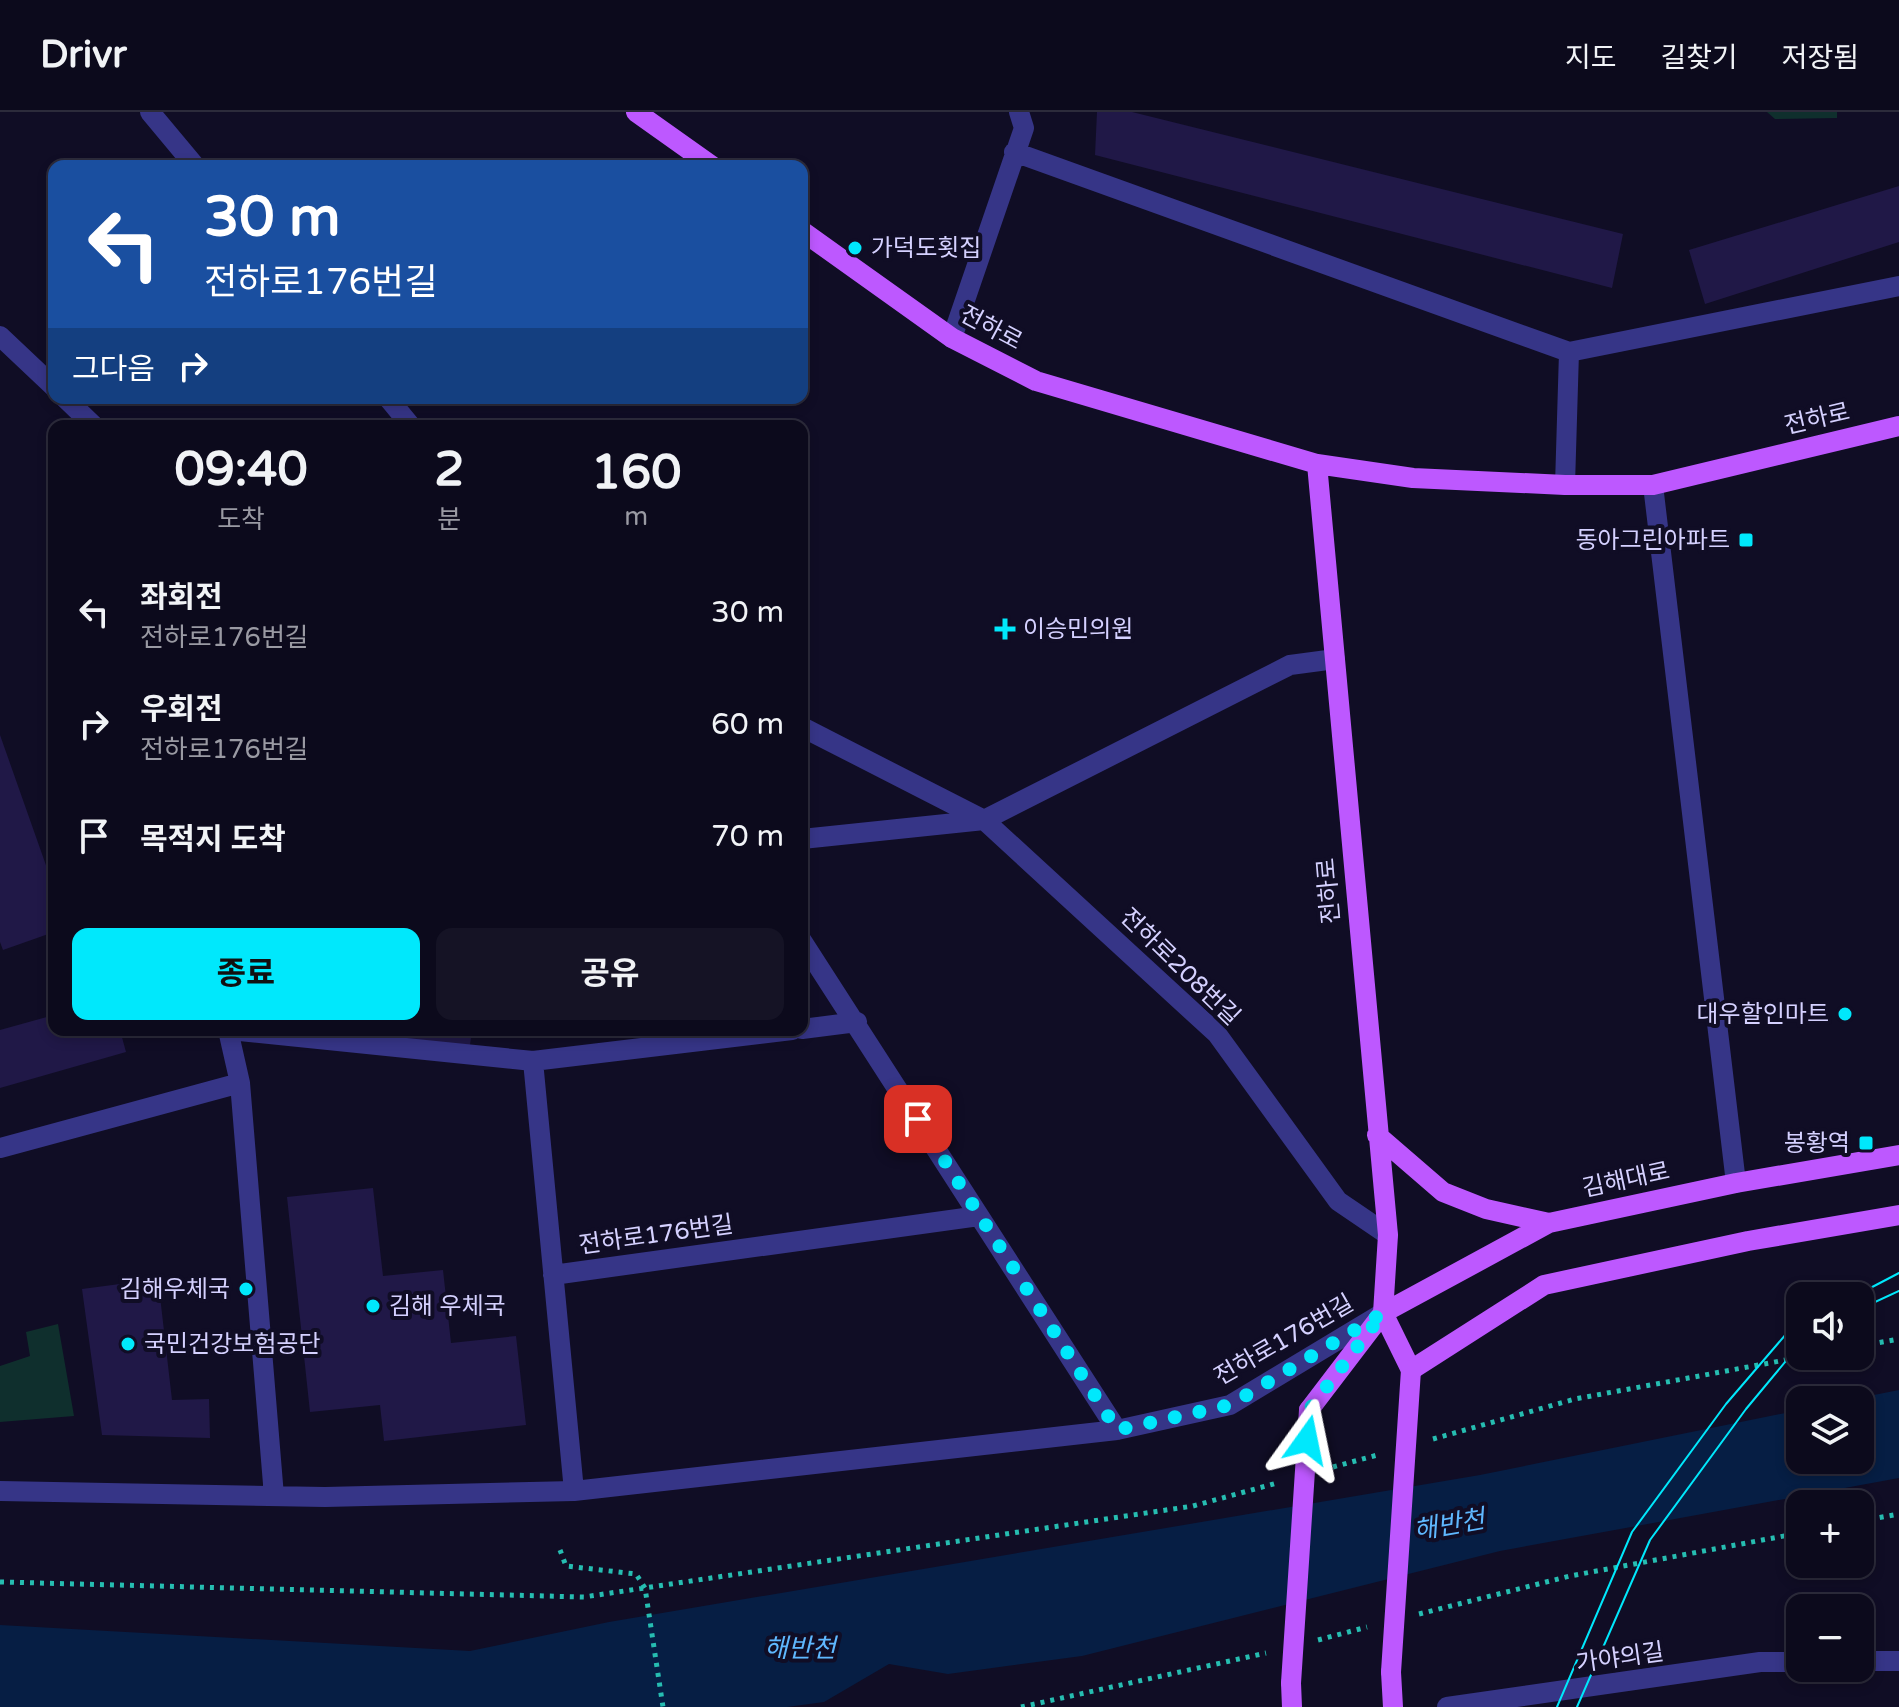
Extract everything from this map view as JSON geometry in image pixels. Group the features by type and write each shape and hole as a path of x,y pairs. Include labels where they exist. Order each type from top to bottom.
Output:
{"main road":[{"path":"636,112 704,160"},
{"name":"전하로","path":"808,235 952,338 1036,381 1317,464 1413,478 1565,485 1653,485 1899,426"},
{"name":"전하로","path":"1317,464 1388,1235 1383,1313"},
{"path":"1377,1135 1443,1192 1486,1209 1549,1223"},
{"name":"김해대로","path":"1383,1313 1549,1223 1736,1183 1899,1155"},
{"path":"1411,1370 1544,1285 1748,1241 1899,1215"},
{"path":"1292,1707 1309,1410 1383,1313 1411,1370 1391,1672 1393,1707"}],"street":[{"path":"150,112 190,160"},
{"path":"952,338 1024,128 1019,112"},
{"path":"1014,152 1569,352 1899,286"},
{"path":"0,336 48,381"},
{"path":"1565,485 1569,352"},
{"path":"71,404 88,420"},
{"path":"393,404 406,420"},
{"path":"1653,485 1736,1183"},
{"path":"808,838 984,820 1290,665 1335,659"},
{"name":"전하로208번길","path":"808,730 984,820 1217,1034 1338,1201 1388,1235"},
{"path":"808,950 1117,1430"},
{"path":"808,1028 857,1022"},
{"path":"230,1036 240,1083 274,1496"},
{"path":"288,1036 533,1061 742,1036"},
{"path":"533,1061 553,1275"},
{"path":"0,1148 240,1083"},
{"name":"전하로176번길","path":"574,1491 553,1275 979,1216"},
{"name":"전하로176번길","path":"0,1491 274,1496 574,1491 1117,1430 1230,1405 1383,1313"},
{"path":"1874,1661 1899,1661"},
{"name":"가야의길","path":"1447,1707 1760,1662 1786,1662"}],"path":[{"path":"1874,1343 1899,1339"},
{"path":"1423,1442 1575,1399 1786,1360"},
{"path":"1331,1468 1392,1451"},
{"path":"0,1582 584,1597 1193,1506 1285,1481"},
{"path":"1874,1518 1899,1514"},
{"path":"560,1550 566,1566 636,1574 645,1588 663,1707"}],"green space":[{"path":"1767,112 1837,112 1837,118 1775,119"},
{"path":"58,1324 74,1416 0,1422 0,1366 30,1356 26,1332"}],"water":[{"name":"해반천","path":"1899,1390 1899,1478 1833,1490 1786,1490 1786,1499 1500,1551 1082,1656 948,1674 889,1664 824,1702 787,1707 0,1707 0,1625 470,1651 609,1622 1480,1475 1786,1413 1786,1474 1874,1474 1874,1395"}],"building":[{"path":"1097,112 1132,112 1623,234 1612,288 1095,155"},
{"path":"1899,186 1899,242 1705,304 1689,250"},
{"path":"0,735 48,871 48,934 3,950 0,942"},
{"path":"48,1017 48,1036 122,1036 126,1052 0,1088 0,1030"},
{"path":"399,1036 471,1036 470,1045 399,1039"},
{"name":"김해 우체국","path":"373,1188 383,1276 443,1270 451,1343 516,1336 526,1425 384,1441 380,1405 310,1412 287,1197"},
{"name":"국민건강보험공단","path":"158,1279 172,1400 209,1399 210,1438 102,1435 82,1289"}],"tram line":[{"path":"1874,1286 1899,1273"},
{"path":"1874,1303 1899,1291"},
{"path":"1557,1707 1632,1532 1726,1404 1786,1334"},
{"path":"1577,1707 1650,1540 1746,1409 1786,1361"}],"place":[{"name":"가덕도횟집","path":"855,248"},
{"name":"동아그린아파트","path":"1746,540"},
{"name":"이승민의원","path":"1005,629"},
{"name":"대우할인마트","path":"1845,1014"},
{"name":"봉황역","path":"1866,1143"},
{"name":"김해우체국","path":"246,1289"},
{"name":"김해 우체국","path":"373,1306"},
{"name":"국민건강보험공단","path":"128,1344"}],"route":[{"path":"918,1119 1117,1430 1230,1405 1383,1313 1309,1410 1307,1440"}]}
